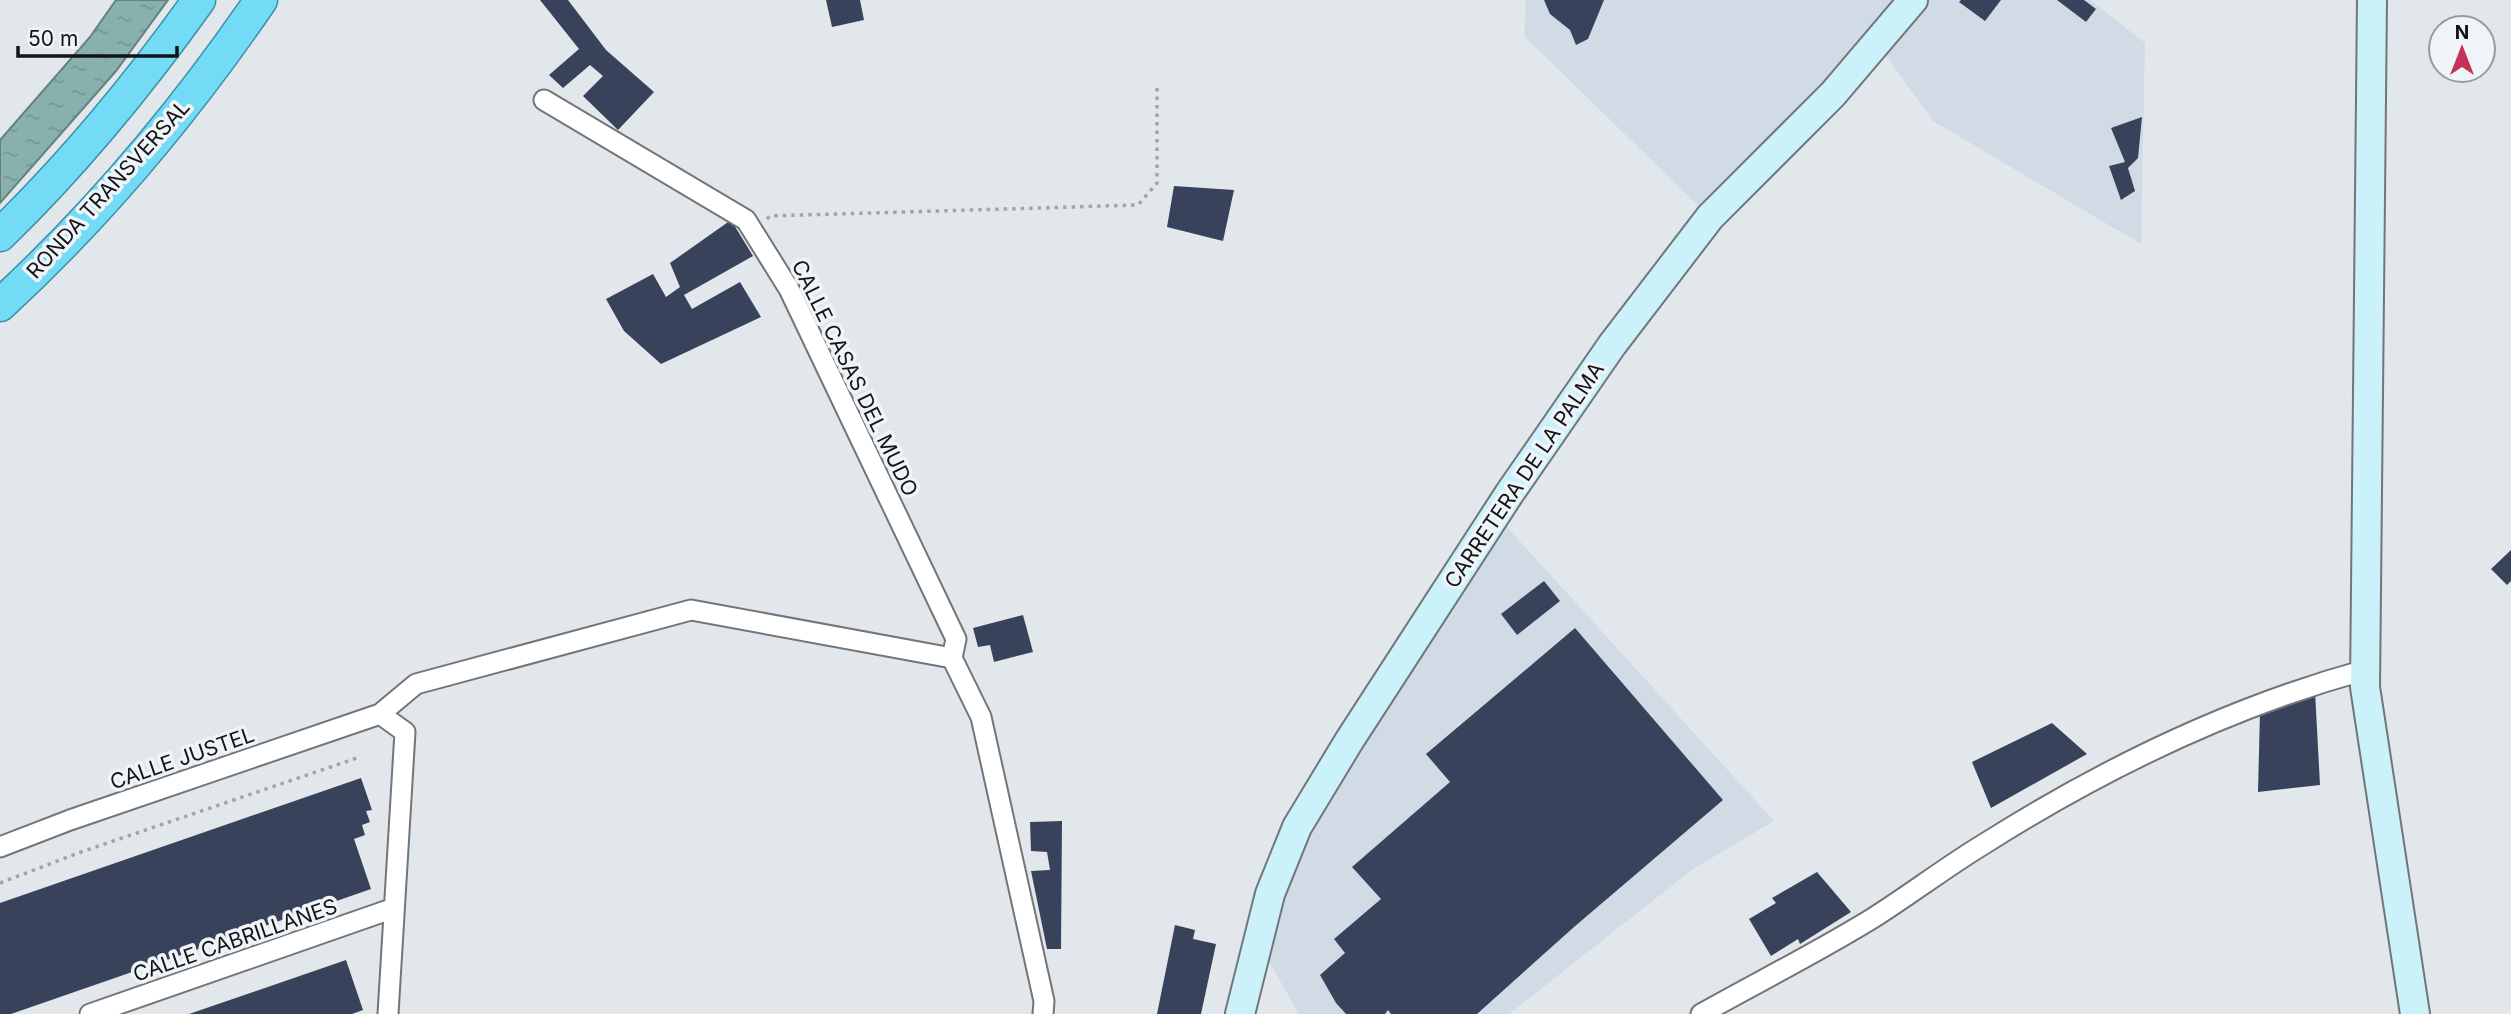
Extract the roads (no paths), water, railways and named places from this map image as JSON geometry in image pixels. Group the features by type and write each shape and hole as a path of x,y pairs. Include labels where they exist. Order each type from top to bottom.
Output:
{"highway":[{"path":"0,235 108,120 200,0"},
{"name":"RONDA TRANSVERSAL","path":"0,305 78,228 146,152 180,111 261,0"}],"main road":[{"name":"CARRETERA DE LA PALMA","path":"1240,1014 1270,894 1297,827 1349,741 1509,494 1612,345 1710,217 1833,94 1913,0"},
{"path":"2372,0 2365,687 2415,1014"}],"street":[{"name":"CALLE CASAS DEL MUDO","path":"544,100 746,220 789,289 956,639 952,658"},
{"path":"388,1014 405,732 380,714 415,684 691,610 952,658 981,717 1044,1001 1043,1014"},
{"path":"1701,1014 1872,918 1984,844 2091,780 2208,725 2331,679 2365,670"},
{"name":"CALLE JUSTEL","path":"0,847 70,820 380,714"},
{"name":"CALLE CABRILLANES","path":"90,1014 394,908"}],"water":[{"path":"116,0 168,0 116,71 0,203 0,140 90,37"}]}
